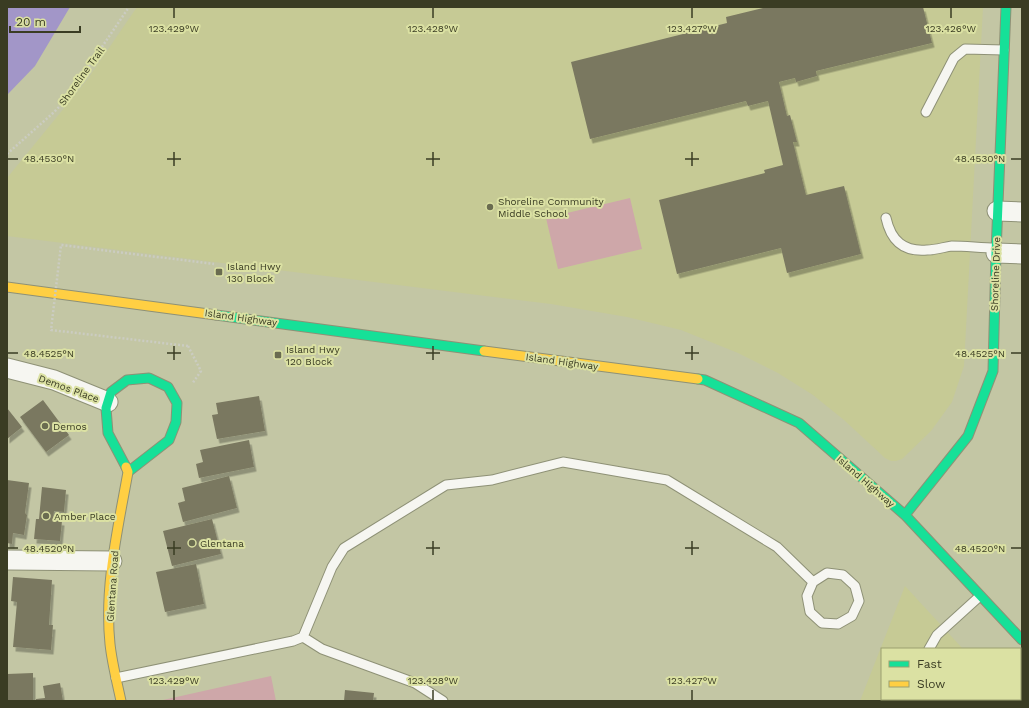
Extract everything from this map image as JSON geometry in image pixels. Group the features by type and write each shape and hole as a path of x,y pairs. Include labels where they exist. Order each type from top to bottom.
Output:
{"main road":[{"name":"Shoreline Drive","path":"905,515 968,436 993,371 996,251 1006,7"},
{"name":"Island Highway","path":"7,287 705,380 799,423 905,515 1022,640"},
{"path":"149,378 168,387 173,396 177,403 176,422 169,440 128,472 108,433 106,408 111,392 127,380 149,378"},
{"name":"Glentana Road","path":"121,701 110,644 109,604 112,561 128,472"}],"street":[{"path":"998,211 1022,212"},
{"path":"996,251 1022,254"},
{"name":"Demos Place","path":"7,368 54,380 108,402"},
{"path":"7,560 112,561"}],"lane":[{"path":"926,112 954,58 965,49 1004,50"},
{"path":"886,218 888,228 896,242 909,250 927,251 951,246 996,251"},
{"path":"116,678 293,641 303,637 332,567 344,548 446,486 492,480 563,462 667,480 777,547 813,582"},
{"path":"827,574 843,575 855,586 859,601 852,616 838,624 822,623 810,612 807,596 813,582 827,574"},
{"path":"930,648 937,635 980,596"},
{"path":"303,637 322,649 415,682 443,701"}],"path":[{"name":"Shoreline Trail","path":"7,154 66,100 129,7"},
{"path":"173,396 190,387 201,371 188,346 51,330 61,245 214,264"}],"shaded area":[{"path":"7,7 70,7 35,66 7,95"},
{"name":"Shoreline Community Middle School","path":"137,7 983,7 964,366 952,402 931,431 902,459 891,461 885,458 844,420 813,395 778,373 738,353 681,330 627,317 551,304 7,236 7,178 87,80"},
{"path":"630,198 642,249 558,269 546,218"},
{"path":"905,586 962,648 881,648 881,700 1011,701 860,701"},
{"path":"271,676 276,701 163,701 163,700"}],"building":[{"path":"767,7 923,7 932,43 816,71 817,76 796,82 795,78 779,82 787,116 790,115 797,142 793,142 806,195 844,186 861,254 787,273 781,248 677,274 659,200 765,173 764,170 783,165 768,101 748,106 746,101 590,139 571,62 727,23 726,17"},
{"path":"259,396 265,431 217,439 212,415 218,414 216,403"},
{"name":"Demos","path":"43,400 69,435 46,452 20,417"},
{"path":"7,408 22,427 7,439"},
{"path":"249,440 254,467 199,478 196,464 203,462 200,450"},
{"name":"Glentana","path":"229,476 237,508 183,522 178,503 185,501 182,488"},
{"name":"Amber Place","path":"7,480 29,483 24,535 13,533 12,544 7,543"},
{"name":"Amber Place","path":"42,487 66,490 64,512 54,511 53,520 62,521 60,541 34,539 36,519 39,519"},
{"name":"Glentana","path":"212,519 221,554 172,566 163,531"},
{"name":"Glentana","path":"196,564 204,604 165,612 156,572"},
{"path":"13,577 52,580 49,625 53,625 51,650 13,647 17,602 11,601"},
{"path":"33,673 33,701 7,701 7,674"},
{"path":"60,683 63,701 36,701 36,699 45,698 43,686"},
{"path":"345,690 374,693 373,701 344,701"}],"traffic: fast":[{"path":"905,515 968,436 993,371 996,253 1006,7"},
{"path":"216,315 484,351"},
{"path":"126,467 108,433 106,408 111,392 127,380 149,378 168,387 177,403 176,422 169,440 128,472"},
{"path":"698,379 705,380 799,423 905,515 1022,640"}],"traffic: slow":[{"path":"7,287 216,315"},
{"path":"484,351 698,379"},
{"path":"121,701 110,644 109,601 110,579 116,536 128,472 126,467"}],"place":[{"name":"Shoreline Community Middle School","path":"490,207"},
{"name":"Island Hwy 130 Block","path":"219,272"},
{"name":"Island Hwy 120 Block","path":"278,355"},
{"name":"Demos","path":"45,426"},
{"name":"Amber Place","path":"46,516"},
{"name":"Glentana","path":"192,543"}]}
